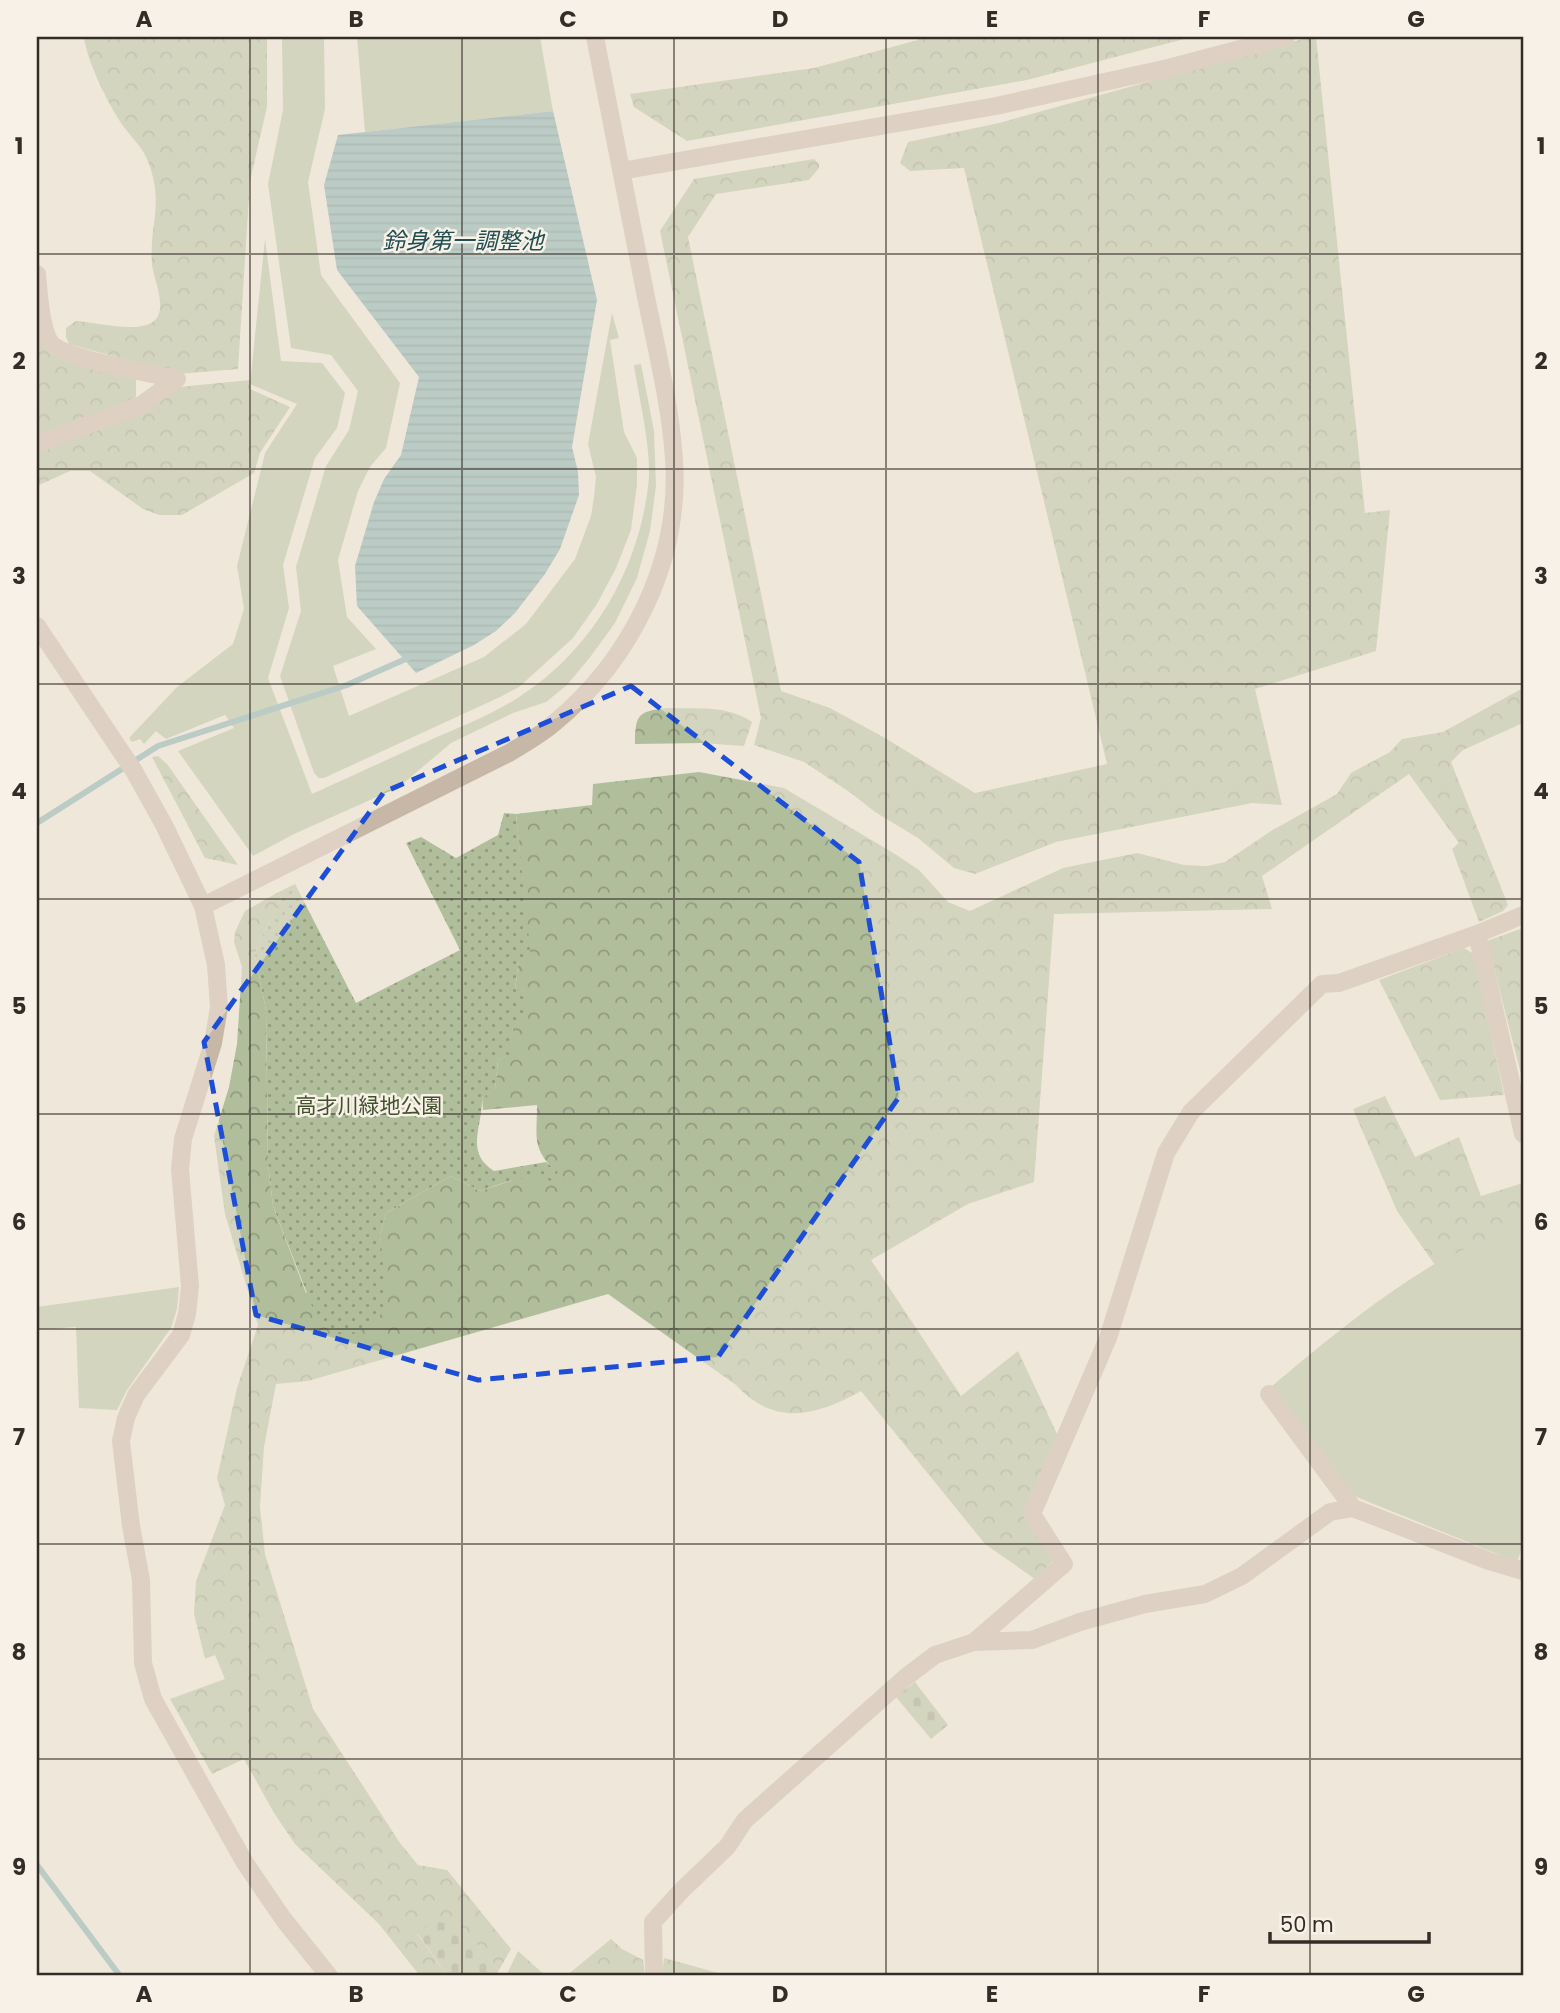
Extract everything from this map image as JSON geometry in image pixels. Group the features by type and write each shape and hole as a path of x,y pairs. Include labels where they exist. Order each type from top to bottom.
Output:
{"street":[{"path":"203,906 415,801 533,738 575,705 604,674 629,635 652,591 665,551 673,511 674,460 658,357 595,37"},
{"path":"621,171 996,106 1142,74 1286,37"},
{"path":"37,274 44,328 51,344 68,353 177,379 141,405 37,444"},
{"path":"37,626 134,771 164,825 203,906 216,965 219,1007 214,1043 183,1139 180,1169 190,1286 187,1314 181,1335 136,1395 121,1441 131,1527 141,1580 144,1663 153,1699 246,1863 284,1920 329,1976"},
{"path":"974,1642 1064,1564 1032,1514 1108,1338 1166,1153 1191,1112 1321,984 1339,983 1523,915"},
{"path":"1477,934 1523,1134"},
{"path":"1269,1394 1353,1508"},
{"path":"654,1976 653,1922 727,1847 745,1820 906,1676 936,1655 974,1642 1032,1640 1080,1622 1145,1604 1205,1594 1242,1576 1330,1512 1353,1508 1489,1561 1522,1571 1523,1568"}],"highlighted area":[{"path":"631,686 859,862 899,1097 718,1357 478,1380 256,1315 204,1042 384,792"}],"green space":[{"path":"84,37 267,37 267,107 250,181 238,369 178,374 69,344 66,328 76,321 138,327 154,321 160,309 152,265 156,201 152,174 147,159 119,120 103,91"},
{"path":"282,37 324,37 325,109 308,182 321,275 400,383 386,448 370,467 358,491 338,560 347,617 376,649 333,666 349,716 484,657 526,624 575,559 591,516 594,497 596,477 588,444 612,313 619,338 610,340 624,432 637,458 637,485 631,530 616,568 597,604 573,638 519,687 324,778 319,778 314,773 280,676 301,611 296,567 326,466 349,430 358,391 331,355 291,348 268,184 283,110"},
{"path":"357,37 540,37 553,111 365,132"},
{"path":"918,37 1192,37 1027,80 687,141 634,107 630,94 814,68 918,40"},
{"path":"1316,37 1365,513 1390,510 1376,651 1255,689 1282,805 1252,803 1056,842 975,874 954,868 918,838 875,812 804,762 754,745 761,718 660,231 694,179 814,159 819,164 819,168 809,180 716,194 688,237 781,691 830,708 975,793 1107,764 964,168 910,171 900,163 908,142 999,123"},
{"path":"265,239 281,361 322,363 345,393 337,428 315,458 283,565 289,608 268,678 312,794 509,703 545,678 568,657 589,632 622,578 643,518 649,458 634,365 641,364 654,431 656,486 650,531 637,578 615,623 567,685 546,702 513,713 451,743 399,787 294,834 253,856 178,751 234,728 225,715 166,739 156,731 144,744 140,739 132,742 129,738 177,687 233,644 244,609 237,566 265,453 297,404 250,384"},
{"path":"37,305 43,336 136,377 134,400 37,437"},
{"path":"250,380 250,389 290,407 260,453 254,473 182,515 159,515 143,509 90,471 70,471 37,486 37,453 146,408 179,387"},
{"path":"1523,688 1523,723 1463,750 1451,762 1508,905 1503,911 1479,922 1452,849 1459,843 1409,774 1262,876 1272,909 1054,914 1034,1182 968,1204 871,1260 961,1396 1018,1351 1058,1436 1023,1513 1054,1560 1035,1579 985,1544 861,1391 828,1407 812,1411 781,1412 766,1407 608,1294 308,1381 276,1384 264,1447 260,1507 265,1554 313,1709 400,1843 418,1865 447,1870 511,1949 499,1970 461,1927 417,1934 448,1976 420,1976 379,1924 295,1844 244,1759 212,1774 170,1699 225,1679 215,1655 205,1659 194,1614 196,1581 225,1505 217,1478 237,1388 258,1325 225,1214 214,1136 229,1087 237,1044 242,967 234,942 235,932 245,911 275,894 279,894 281,898 255,956 266,1010 268,1163 273,1206 306,1293 381,1254 380,1235 386,1213 451,1176 480,1191 516,1179 558,1173 539,1150 537,1105 483,1110 482,1097 495,1090 498,1060 510,1054 513,1026 525,991 515,990 519,959 530,958 516,814 592,805 593,784 699,772 784,788 895,854 919,870 948,902 970,911 1063,868 1137,853 1184,865 1207,866 1225,862 1271,831 1337,794 1351,773 1390,752 1402,739 1443,732"},
{"path":"669,708 722,710 752,722 744,746 703,743 635,744 636,726 641,716"},
{"path":"158,756 167,764 238,865 205,858 152,757"},
{"name":"高才川緑地公園","path":"504,813 516,814 531,959 519,960 515,989 525,991 523,1021 513,1026 511,1054 498,1060 495,1091 482,1097 477,1147 485,1164 494,1171 546,1162 558,1172 551,1181 524,1178 480,1191 451,1176 386,1213 380,1235 387,1296 383,1312 371,1326 353,1334 335,1334 317,1319 273,1206 268,1163 266,1010 255,956 257,947 281,898 279,894 275,894 295,884 356,1003 460,950 406,843 421,837 456,858 498,835"},
{"path":"1523,928 1523,1082 1487,941"},
{"path":"1464,948 1474,954 1504,1095 1440,1100 1379,980"},
{"path":"1385,1096 1415,1157 1459,1137 1481,1196 1523,1183 1523,1227 1472,1245 1435,1265 1397,1211 1353,1109"},
{"path":"1523,1227 1523,1545 1517,1562 1354,1496 1271,1387 1357,1317 1424,1270 1491,1236"},
{"path":"179,1287 177,1309 171,1328 127,1390 117,1410 79,1408 76,1327 37,1330 37,1307"},
{"path":"915,1682 948,1725 931,1739 896,1697"},
{"path":"435,1921 461,1927 499,1970 496,1976 448,1976 417,1933"},
{"path":"611,1939 622,1949 643,1960 645,1976 562,1976 571,1972"},
{"path":"518,1951 546,1976 506,1976"},
{"path":"664,1958 729,1976 662,1976"}],"water":[{"name":"鈴身第一調整池","path":"553,111 597,300 572,447 578,472 579,495 560,549 545,574 515,613 496,631 474,645 416,673 357,606 355,566 374,502 384,479 401,455 419,377 337,270 324,185 338,135"}],"waterway":[{"path":"37,823 158,746 347,685 410,657"},
{"path":"37,1865 120,1976"}]}
